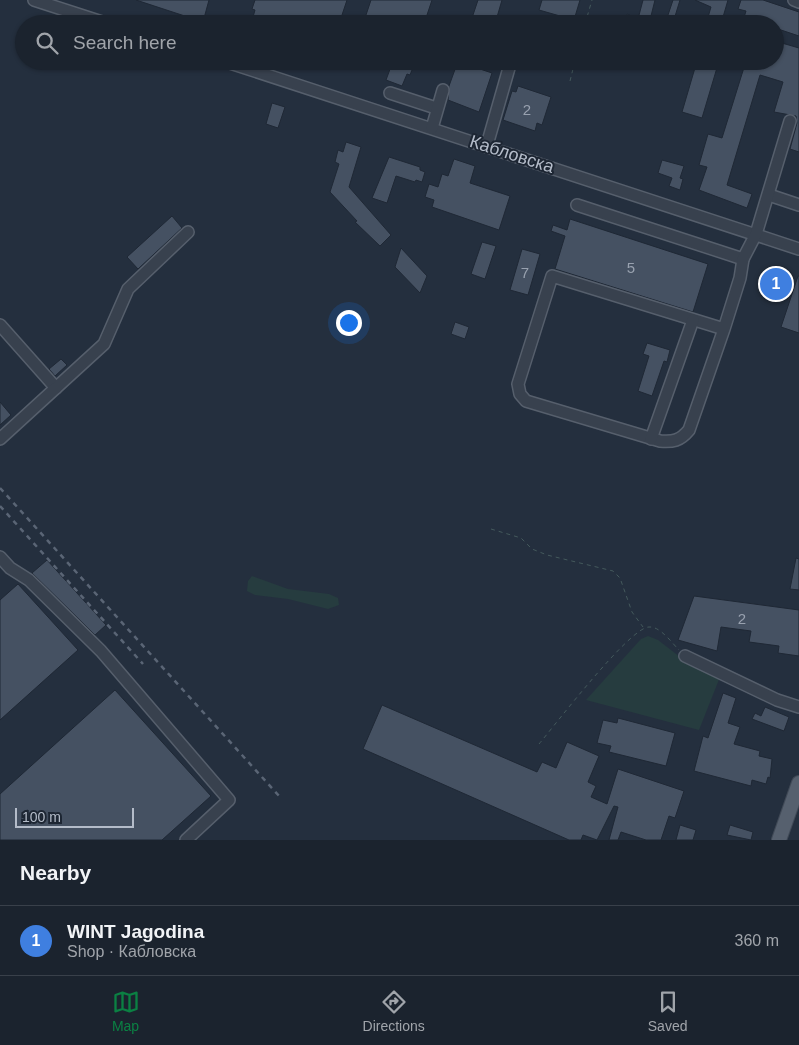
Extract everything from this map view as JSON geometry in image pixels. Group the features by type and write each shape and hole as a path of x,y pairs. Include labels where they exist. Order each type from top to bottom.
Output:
{"main road":[{"path":"779,840 799,783"}],"street":[{"path":"34,0 55,3 85,15"},
{"path":"794,0 799,2"},
{"name":"Кабловска","path":"252,70 487,145 799,249"},
{"path":"487,145 508,70"},
{"path":"432,128 436,108 443,90"},
{"path":"390,93 436,108"},
{"path":"724,329 552,276 518,384 520,394 526,401 651,439 674,442 683,437 689,430 724,329 740,278 743,259 756,234 790,121"},
{"path":"768,195 799,205"},
{"path":"577,205 743,259"},
{"path":"0,439 104,344 128,289 188,232"},
{"path":"651,439 693,320"},
{"path":"0,325 56,388"},
{"path":"0,557 10,568 29,580 102,652 229,800 186,840"},
{"path":"684,656 799,707"}],"path":[{"path":"588,15 592,0"},
{"path":"570,81 573,70"},
{"path":"491,529 522,538 532,549 547,555 614,571 620,578 632,612 644,628"},
{"path":"539,744 621,646 644,628 652,626 658,629 684,656"}],"green space":[{"path":"252,576 288,589 329,594 338,598 339,605 328,609 288,599 255,595 247,591 248,581"},
{"path":"648,636 658,640 680,657 720,677 699,730 586,700 641,639"}],"building":[{"path":"136,0 209,0 205,15 182,15"},
{"path":"255,0 347,0 342,15 254,15 255,10 252,9"},
{"path":"371,0 432,0 427,15 366,15"},
{"path":"478,0 502,0 498,15 473,15"},
{"path":"542,0 580,0 576,15 556,15 539,10"},
{"path":"643,0 655,0 651,15 639,15"},
{"path":"673,0 680,0 675,15 668,15"},
{"path":"695,0 728,0 724,15 709,15 711,7"},
{"path":"741,0 763,0 799,12 799,36 784,31 784,15 745,15 746,11 738,9"},
{"path":"784,44 799,48 799,152 790,149 797,123 796,116 774,112 783,82 760,75 727,185 752,194 747,208 699,190 707,167 699,165 708,134 722,138 743,70 784,70"},
{"path":"390,70 412,70 410,75 407,74 402,86 386,80"},
{"path":"455,70 483,70 492,73 479,112 448,100 449,86"},
{"path":"694,70 716,70 702,118 682,112"},
{"path":"518,86 551,97 542,125 537,123 535,131 503,120 512,91 516,92"},
{"path":"272,103 285,107 278,128 266,124"},
{"path":"346,142 361,147 349,187 391,235 380,246 355,222 357,221 330,192 339,164 335,162 338,150 343,152"},
{"path":"389,157 420,167 420,170 425,172 422,182 416,180 415,182 396,176 387,203 372,198"},
{"path":"454,159 475,166 470,183 510,196 499,230 432,207 434,200 425,197 429,184 438,187 442,174 448,176"},
{"path":"662,160 684,166 680,178 683,179 680,190 669,186 672,178 658,173"},
{"path":"172,216 182,228 138,269 127,257"},
{"path":"570,219 708,264 693,312 555,269 565,236 551,231 553,225 567,230"},
{"path":"482,242 496,246 485,279 471,274"},
{"path":"401,248 427,276 420,293 395,267"},
{"path":"522,249 540,254 528,295 510,290"},
{"path":"799,276 799,333 781,327"},
{"path":"455,322 469,327 465,339 451,334"},
{"path":"647,343 670,350 667,362 664,361 652,396 638,391 649,356 643,354"},
{"path":"61,359 67,365 55,376 49,369"},
{"path":"0,402 11,415 0,425"},
{"path":"796,558 799,559 799,590 790,589"},
{"path":"47,560 106,625 95,635 32,573"},
{"path":"18,584 78,650 0,720 0,600"},
{"path":"694,596 799,610 799,656 778,653 779,646 749,642 751,631 721,627 717,651 678,640"},
{"path":"115,690 211,796 162,840 0,840 0,794"},
{"path":"723,693 736,698 728,723 740,727 734,744 760,751 759,756 772,759 770,778 768,777 766,784 752,780 751,786 694,771 703,736 708,738"},
{"path":"382,705 537,772 542,762 556,768 567,742 599,756 588,782 596,786 591,797 607,804 618,769 684,791 675,818 669,816 661,840 646,840 621,832 618,840 609,840 618,807 614,806 597,840 583,835 581,840 569,840 363,749"},
{"path":"765,707 789,717 784,731 752,719 755,713 761,716"},
{"path":"618,718 675,733 666,766 609,752 611,746 597,743 603,720 617,723"},
{"path":"680,825 696,830 693,840 676,840"},
{"path":"730,825 753,832 751,840 727,835"}],"railway":[{"path":"0,488 280,797"},
{"path":"0,506 143,664"}],"place":[{"name":"WINT Jagodina","path":"776,284"}]}
